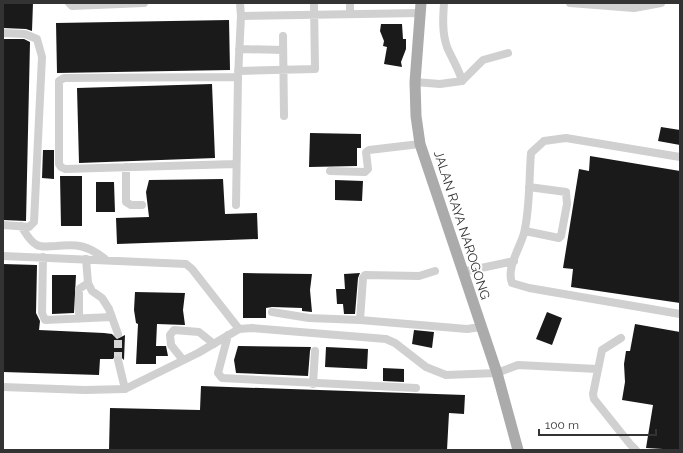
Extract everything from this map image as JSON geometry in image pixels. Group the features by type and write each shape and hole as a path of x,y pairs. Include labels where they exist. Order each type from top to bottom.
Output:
{"main road":[{"name":"JALAN RAYA NAROGONG","path":"421,8 415,82 416,116 420,144 497,373 518,450"}],"street":[{"path":"69,3 72,6 144,3"},
{"path":"236,204 240,3"},
{"path":"236,164 61,168 59,164 59,81 61,79 238,74 284,70 315,70 314,3"},
{"path":"350,3 350,13"},
{"path":"444,3 443,20 447,46 458,68 462,81"},
{"path":"570,3 634,8 661,3"},
{"path":"240,16 350,13 421,8"},
{"path":"3,34 32,36 37,39 42,57 34,222 29,227 3,225"},
{"path":"283,36 284,116"},
{"path":"239,49 283,50"},
{"path":"415,82 440,84 462,81 483,60 508,53"},
{"path":"680,158 566,138 544,141 531,153 524,232 510,278 512,283 529,288 680,314"},
{"path":"330,171 365,172 368,170 366,152 369,150 420,144"},
{"path":"126,167 127,204 142,205"},
{"path":"524,232 558,238 562,236 567,204 566,192 528,187"},
{"path":"21,226 35,244 41,247 82,246 93,250 106,259"},
{"path":"3,256 106,259 186,264 192,269 239,329"},
{"path":"42,257 44,319 48,321 112,316"},
{"path":"86,259 88,283 92,291 102,298 112,316 118,334"},
{"path":"462,272 514,261"},
{"path":"360,320 363,278 365,275 419,276 435,271"},
{"path":"79,319 79,289 88,283"},
{"path":"272,312 309,318 360,320 466,329 481,327"},
{"path":"3,387 91,390 125,389 214,344 239,329 252,328 386,339 395,343 426,367 435,372 446,374 497,373 518,365 597,369"},
{"path":"183,360 171,345 170,335 174,330 199,332 214,344"},
{"path":"228,335 218,373 222,378 313,384 416,388"},
{"path":"621,338 602,350 593,394 594,399 636,450"},
{"path":"313,384 315,351"},
{"path":"118,360 125,389"}],"building":[{"path":"3,3 33,3 32,31 26,29 3,28"},
{"path":"229,20 230,70 57,73 56,23"},
{"path":"381,24 402,24 403,39 406,39 406,49 401,62 402,67 384,64 387,47 383,46 384,41 380,31"},
{"path":"3,39 24,39 30,42 26,221 3,220"},
{"path":"212,84 215,158 79,163 77,88"},
{"path":"661,127 680,130 680,145 658,141"},
{"path":"310,133 361,134 361,148 357,148 357,166 309,167"},
{"path":"43,150 54,150 54,179 42,178"},
{"path":"590,156 680,171 680,303 571,287 573,269 563,268 579,169 589,171"},
{"path":"60,176 82,176 82,226 61,226"},
{"path":"223,179 225,214 257,213 258,239 117,244 116,218 149,217 146,192 149,180"},
{"path":"335,180 363,181 362,201 335,200"},
{"path":"96,182 114,182 115,212 96,212"},
{"path":"3,264 37,265 36,313 40,321 39,330 104,333 112,334 117,339 125,335 124,360 119,355 115,356 113,359 100,359 99,375 3,372"},
{"path":"243,273 312,274 310,290 312,312 302,311 302,308 272,307 266,308 266,318 243,318"},
{"path":"360,273 358,278 355,314 344,314 343,304 337,304 336,289 345,289 344,274"},
{"path":"52,275 76,275 74,313 52,314"},
{"path":"135,292 185,293 183,310 185,325 157,324 156,346 166,346 168,356 156,356 156,364 136,364 138,324 136,323 134,310"},
{"path":"547,312 562,318 552,345 536,339"},
{"path":"635,324 680,332 680,450 646,448 653,405 622,400 625,382 624,364 626,351 630,351"},
{"path":"414,330 434,332 432,348 412,344"},
{"path":"238,346 311,347 308,376 236,373 234,360"},
{"path":"326,347 368,349 367,369 325,367"},
{"path":"383,368 404,369 404,382 383,381"},
{"path":"201,386 465,395 464,414 449,413 447,450 109,450 110,408 200,410"}],"tunnel":[{"path":"118,334 118,360"}]}
